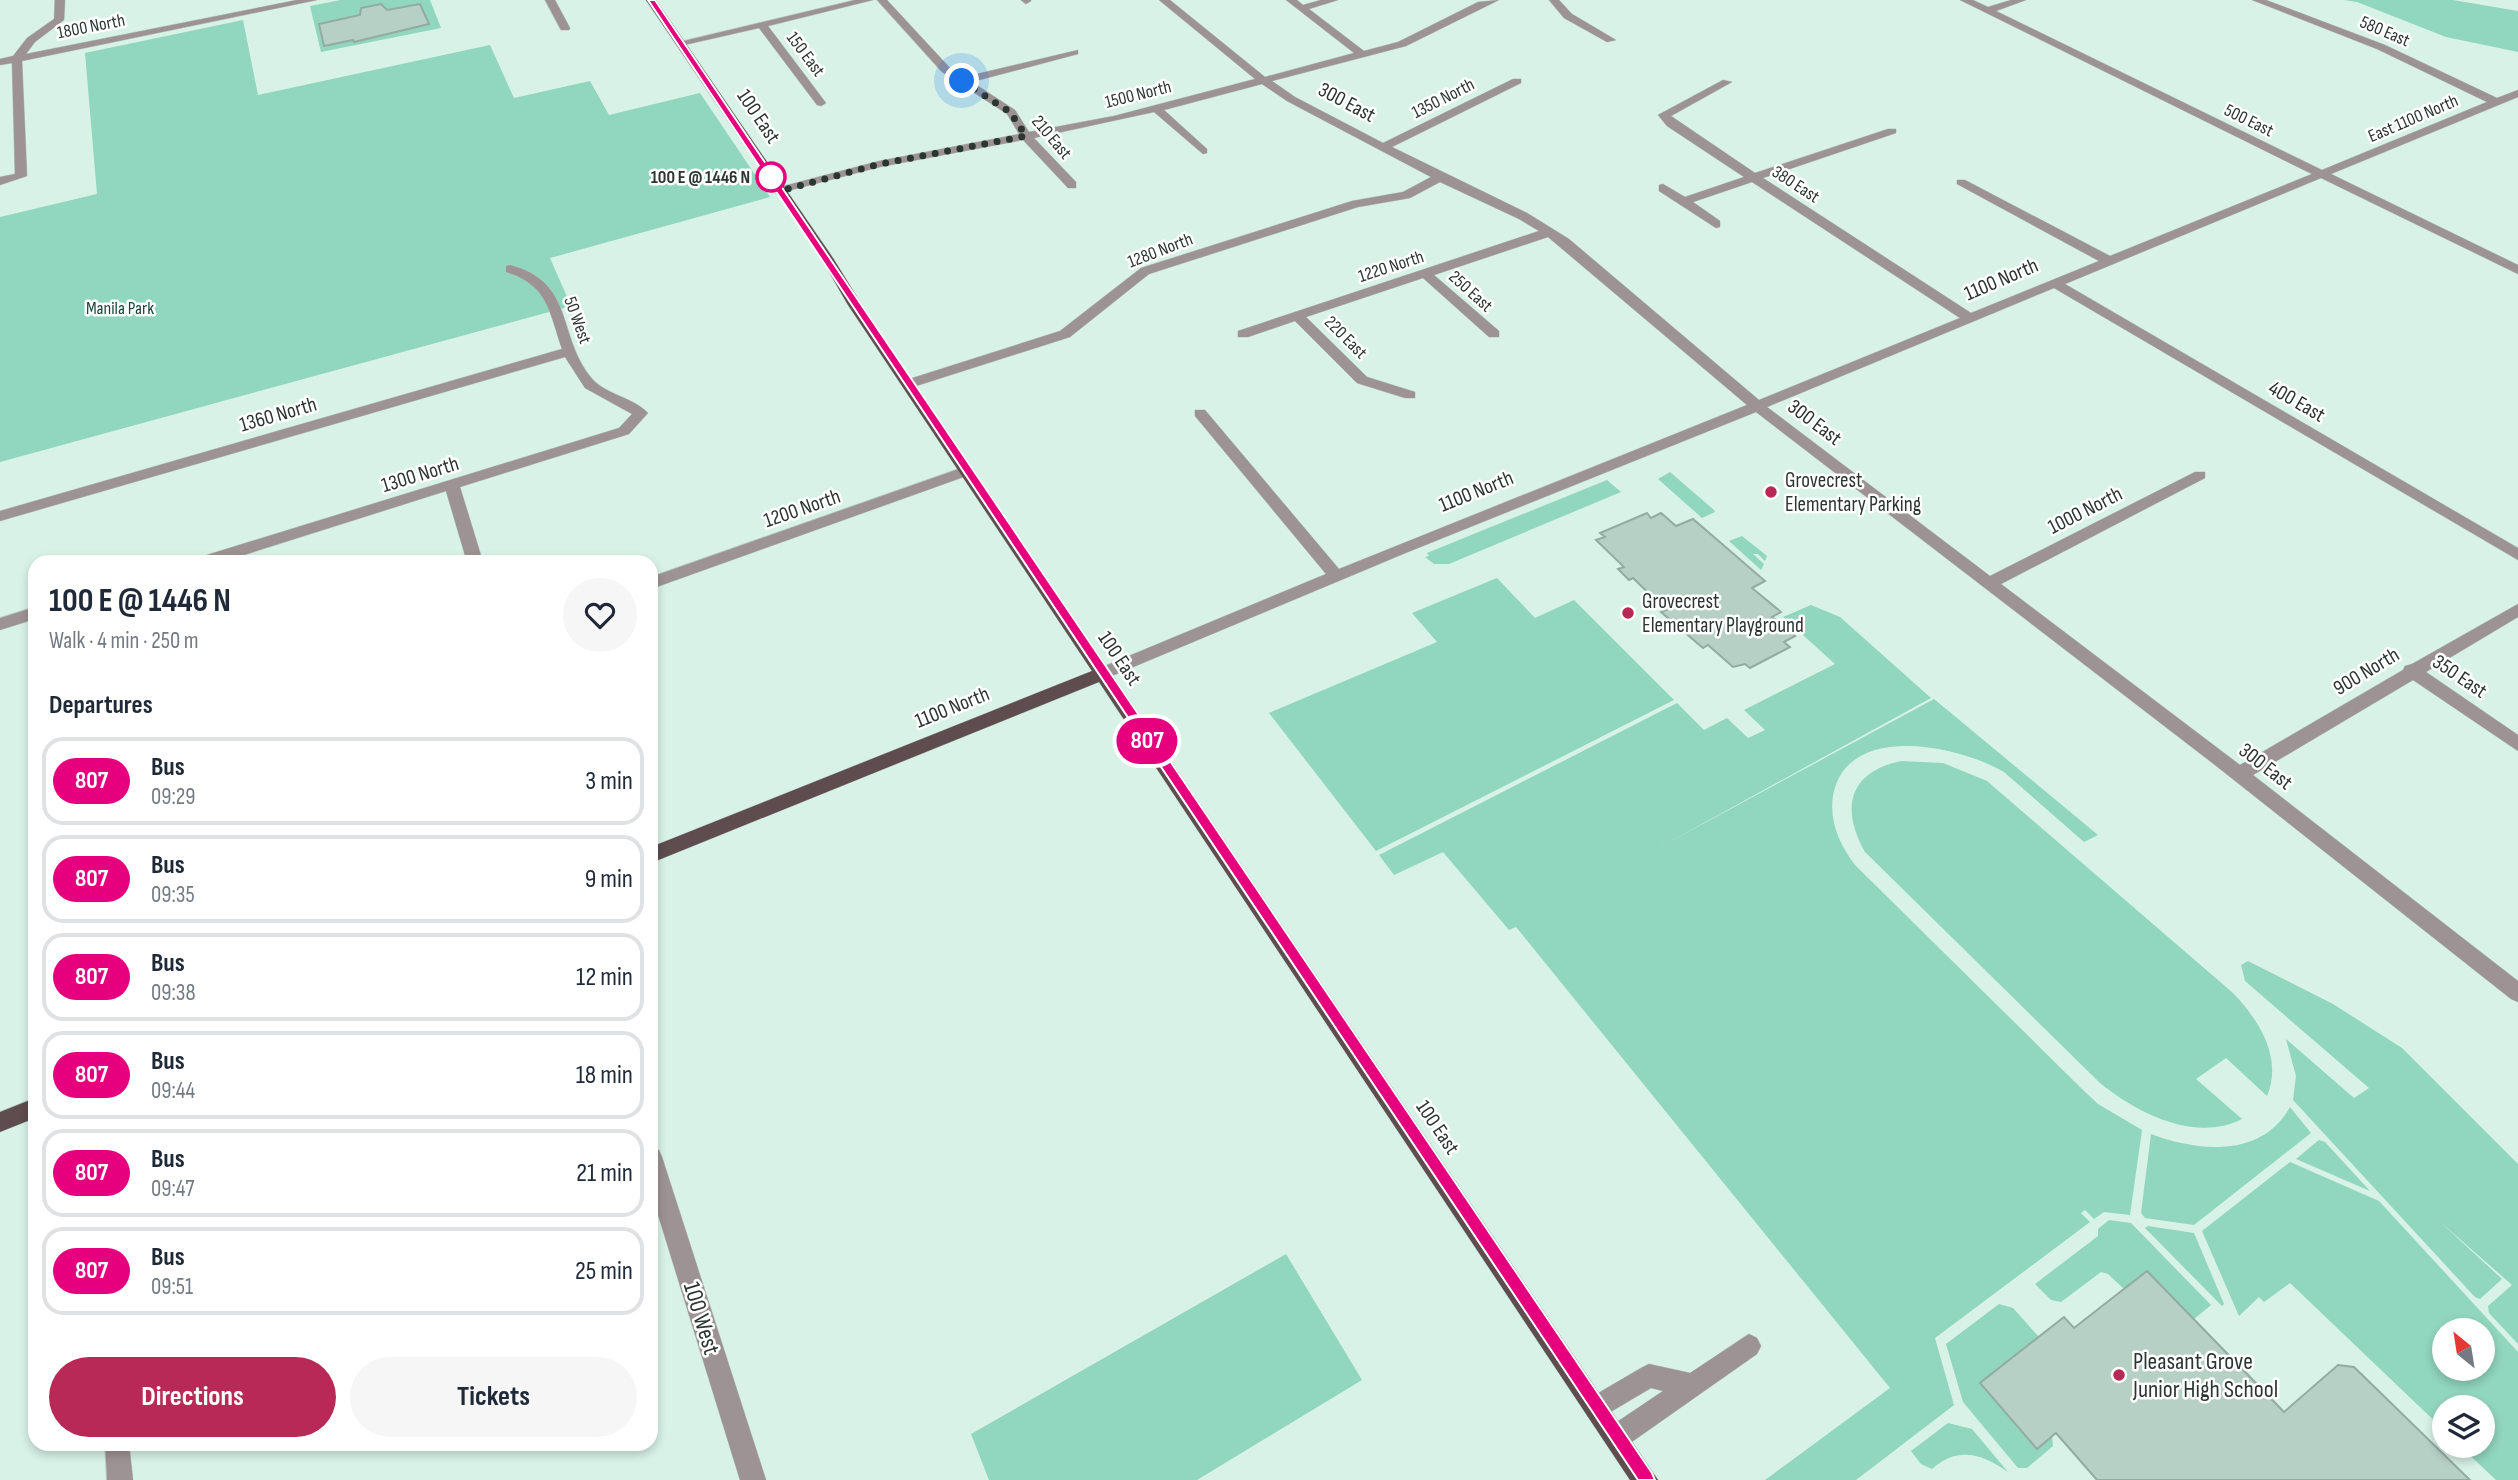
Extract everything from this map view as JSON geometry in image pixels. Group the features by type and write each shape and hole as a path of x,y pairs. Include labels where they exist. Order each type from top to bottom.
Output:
{"main road":[{"name":"100 East","path":"652,0 1101,674 1645,1480"},
{"name":"1100 North","path":"658,852 1101,674"},
{"path":"0,1122 28,1111"}],"street":[{"path":"0,181 21,176 17,58 31,40 59,20 60,0"},
{"name":"1800 North","path":"0,62 312,0"},
{"path":"550,0 565,28"},
{"path":"681,43 868,0"},
{"name":"210 East","path":"882,0 946,70 1010,112 1026,136 1072,185"},
{"name":"300 East","path":"1164,0 1260,79 1440,177 1550,232 1757,406 2239,774 2518,993"},
{"path":"1291,0 1361,54"},
{"path":"1302,8 1333,0"},
{"name":"1500 North","path":"780,191 880,164 1156,108 1361,54 1428,34 1462,12 1494,0"},
{"path":"1554,0 1568,16 1611,40"},
{"name":"500 East","path":"1965,0 2518,270"},
{"path":"1986,10 2021,0"},
{"name":"580 East","path":"2257,0 2381,47 2497,102"},
{"name":"150 East","path":"762,25 821,103"},
{"path":"962,81 1074,52"},
{"name":"1350 North","path":"1384,147 1517,80"},
{"name":"380 East","path":"1727,82 1664,115 1671,124 1971,319"},
{"name":"East 1100 North","path":"2321,176 2518,93"},
{"path":"1156,108 1203,151"},
{"path":"1684,201 1892,131"},
{"name":"1100 North","path":"1101,674 2321,176"},
{"name":"1280 North","path":"908,384 1065,334 1083,324 1124,283 1145,271 1356,204 1406,195 1440,177"},
{"path":"1961,182 2109,261"},
{"path":"1663,188 1716,224"},
{"name":"1220 North","path":"1243,334 1550,232"},
{"name":"50 West","path":"510,269 528,272 545,288 558,312 568,352 586,382 641,413"},
{"name":"250 East","path":"1425,273 1494,334"},
{"name":"400 East","path":"2054,283 2518,555"},
{"name":"220 East","path":"1297,316 1362,380 1410,395"},
{"name":"1360 North","path":"0,516 568,352"},
{"name":"1300 North","path":"226,555 625,432 641,413"},
{"path":"1200,413 1336,576"},
{"name":"1200 North","path":"658,581 967,471"},
{"name":"1000 North","path":"1989,583 2200,475"},
{"path":"452,486 473,555"},
{"name":"900 North","path":"2239,774 2411,670 2518,610"},
{"path":"0,624 28,615"},
{"name":"350 East","path":"2411,670 2518,744"},
{"name":"100 West","path":"658,1179 753,1480"},
{"path":"1617,1437 1749,1346"},
{"path":"1597,1408 1649,1376 1691,1385"},
{"path":"118,1451 120,1480"}],"green space":[{"path":"341,0 430,0 441,28 321,52 310,6"},
{"path":"2344,0 2453,0 2518,11 2518,52 2446,37 2357,2"},
{"name":"Manila Park","path":"243,20 258,95 490,45 514,98 590,81 609,115 700,93 770,197 550,258 571,306 0,462 0,217 97,194 85,53"},
{"path":"1670,472 1715,512 1702,518 1658,479"},
{"path":"1607,480 1621,492 1449,564 1434,564 1425,557 1429,556 1427,553"},
{"path":"1742,536 1767,556 1765,561 1758,554 1753,554 1764,564 1761,570 1729,541"},
{"path":"1497,578 1535,618 1574,600 1674,700 1376,851 1269,713 1437,642 1412,613"},
{"path":"1811,605 1840,617 1931,698 1662,846 1934,699 2098,835 2084,842 2004,772 1985,762 1934,748 1907,746 1881,749 1859,757 1842,772 1832,806 1840,841 1855,865 2080,1087 2098,1104 2142,1130 2130,1215 2104,1212 2094,1219 2085,1210 2081,1213 2090,1222 1935,1338 1954,1405 1856,1480 1765,1480 1890,1388 1516,927 1509,930 1443,852 1394,875 1379,855 1677,703 1704,730 1727,718 1748,738 1765,730 1744,710 1835,664 1783,617"},
{"path":"1901,761 1943,763 1987,781 2233,993 2252,1015 2266,1040 2272,1068 2267,1096 2226,1058 2196,1079 2242,1119 2224,1126 2205,1128 2186,1126 2149,1114 2100,1083 1865,852 1853,821 1854,794 1860,783 1870,774 1883,766"},
{"path":"2248,961 2333,1004 2402,1048 2518,1164 2518,1344 2489,1313 2488,1306 2512,1285 2438,1220 2502,1279 2480,1299 2475,1297 2293,1100 2296,1076 2286,1039 2354,1098 2369,1088 2245,981 2241,965"},
{"path":"2290,1107 2311,1133 2194,1225 2145,1218 2141,1213 2151,1134 2189,1145 2208,1147 2246,1143 2278,1124"},
{"path":"2319,1140 2325,1142 2370,1191 2296,1159"},
{"path":"2290,1162 2379,1201 2487,1318 2432,1318 2432,1381 2496,1381 2496,1328 2518,1352 2518,1480 2496,1480 2473,1458 2495,1458 2495,1395 2432,1395 2432,1419 2290,1283 2264,1302 2259,1297 2239,1316 2202,1231"},
{"path":"2109,1220 2131,1223 2211,1305 2194,1319 2147,1271 2124,1289 2108,1274 2101,1272 2061,1302 2051,1300 2035,1284 2098,1236 2098,1229"},
{"path":"2148,1226 2194,1233 2224,1304 2222,1306 2145,1228"},
{"path":"1286,1254 1362,1380 1197,1480 989,1480 971,1434"},
{"path":"1999,1304 2013,1308 2039,1337 2037,1449 2052,1436 2053,1446 2027,1468 2018,1468 1963,1402 1946,1344"},
{"path":"1948,1423 1972,1429 2008,1472 1989,1461 1970,1455 1951,1457 1932,1469 1921,1464 1911,1451"}],"building":[{"path":"381,4 387,10 420,4 429,24 354,42 353,40 324,46 319,24 360,15 361,8"},
{"path":"1647,513 1651,518 1661,513 1676,526 1693,519 1765,581 1752,588 1781,612 1772,617 1795,636 1784,642 1790,647 1750,668 1745,664 1733,667 1708,645 1703,648 1661,612 1666,610 1633,578 1629,580 1618,569 1624,567 1596,540 1605,537 1600,533"},
{"name":"Pleasant Grove Junior High School","path":"2147,1271 2284,1412 2338,1365 2354,1367 2432,1443 2432,1458 2447,1458 2470,1480 2097,1480 2056,1433 2037,1449 1980,1383 2064,1317 2074,1328"}],"bus line":[{"name":"807","path":"651,0 827,258 855,305 1101,674 1264,911 1645,1480"}],"place":[{"name":"100 E @ 1446 N","path":"771,177"},
{"name":"Grovecrest Elementary Parking","path":"1771,492"},
{"name":"Grovecrest Elementary Playground","path":"1628,613"},
{"name":"Pleasant Grove Junior High School","path":"2119,1375"}],"route":[{"path":"771,177 780,191 880,164 1026,136 1010,112 962,81"}]}
